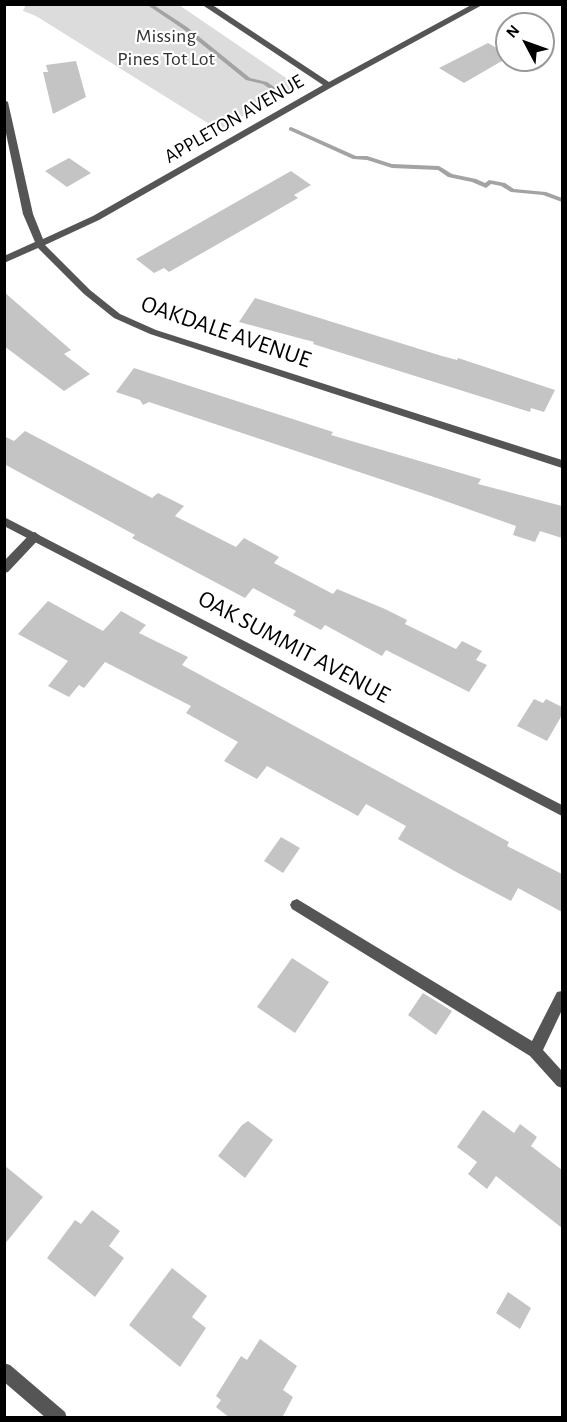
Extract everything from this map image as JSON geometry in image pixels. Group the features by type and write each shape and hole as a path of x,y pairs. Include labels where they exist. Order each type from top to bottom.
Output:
{"street":[{"path":"205,4 329,85"},
{"name":"APPLETON AVENUE","path":"4,260 41,246 144,191 329,85 480,4"},
{"name":"OAKDALE AVENUE","path":"4,102 28,214 41,246 87,292 117,316 153,332 562,464"},
{"name":"OAK SUMMIT AVENUE","path":"4,521 562,812"},
{"path":"4,569 35,536"},
{"path":"297,905 535,1051 562,1081"},
{"path":"535,1051 562,997"},
{"path":"4,1371 59,1418"}],"green space":[{"name":"Missing Pines Tot Lot","path":"26,4 179,5 292,82 294,87 219,130 36,16 23,11"}],"building":[{"path":"488,43 495,47 495,65 464,83 439,68"},
{"path":"76,61 86,97 53,114 43,72 48,72 46,65"},
{"path":"69,158 91,173 67,187 45,171"},
{"path":"291,171 311,185 294,195 298,198 169,272 164,268 154,273 136,259"},
{"path":"4,292 71,350 64,354 90,374 64,391 4,346"},
{"path":"255,298 442,356 457,360 458,358 555,390 544,412 531,408 530,412 313,344 314,342 239,322"},
{"path":"134,368 333,432 331,435 481,479 478,484 562,506 562,538 540,531 535,542 513,535 516,526 431,496 149,402 143,405 140,400 116,392"},
{"path":"25,431 152,498 158,493 184,506 175,516 236,547 244,538 279,557 274,563 333,594 337,589 385,609 407,620 405,624 456,649 462,641 482,651 476,660 487,665 469,692 386,650 382,656 325,625 321,630 293,615 296,611 253,588 245,598 132,538 135,535 4,464 4,436 14,441"},
{"path":"48,601 103,631 121,611 146,625 139,633 188,657 182,665 509,842 507,846 562,874 562,912 518,888 511,901 458,873 398,839 406,826 366,804 358,816 267,766 257,779 224,761 238,742 186,713 191,706 105,662 84,688 79,685 69,697 48,686 68,661 18,634"},
{"path":"534,699 543,703 546,699 562,707 562,715 547,741 517,726"},
{"path":"281,837 300,848 283,873 264,861"},
{"path":"292,958 329,982 295,1033 257,1007"},
{"path":"423,993 452,1011 436,1035 408,1015"},
{"path":"483,1110 514,1133 520,1124 537,1137 531,1146 562,1170 562,1228 496,1176 487,1189 468,1174 477,1162 457,1147"},
{"path":"248,1121 273,1140 245,1178 218,1156 242,1125"},
{"path":"4,1165 43,1197 4,1245"},
{"path":"92,1210 120,1231 109,1246 124,1258 95,1297 47,1258 75,1220 81,1224"},
{"path":"172,1268 207,1296 192,1317 206,1328 180,1367 129,1325"},
{"path":"508,1292 531,1308 520,1329 496,1313"},
{"path":"260,1339 297,1366 283,1390 293,1397 282,1418 230,1418 216,1407 221,1400 216,1396 241,1356 247,1360"}],"waterway":[{"path":"148,4 185,28 248,79 265,83 274,89"},
{"path":"291,129 355,158 367,158 392,166 439,168 450,176 474,180 486,186 489,182 503,184 513,191 544,193 562,200"}]}
